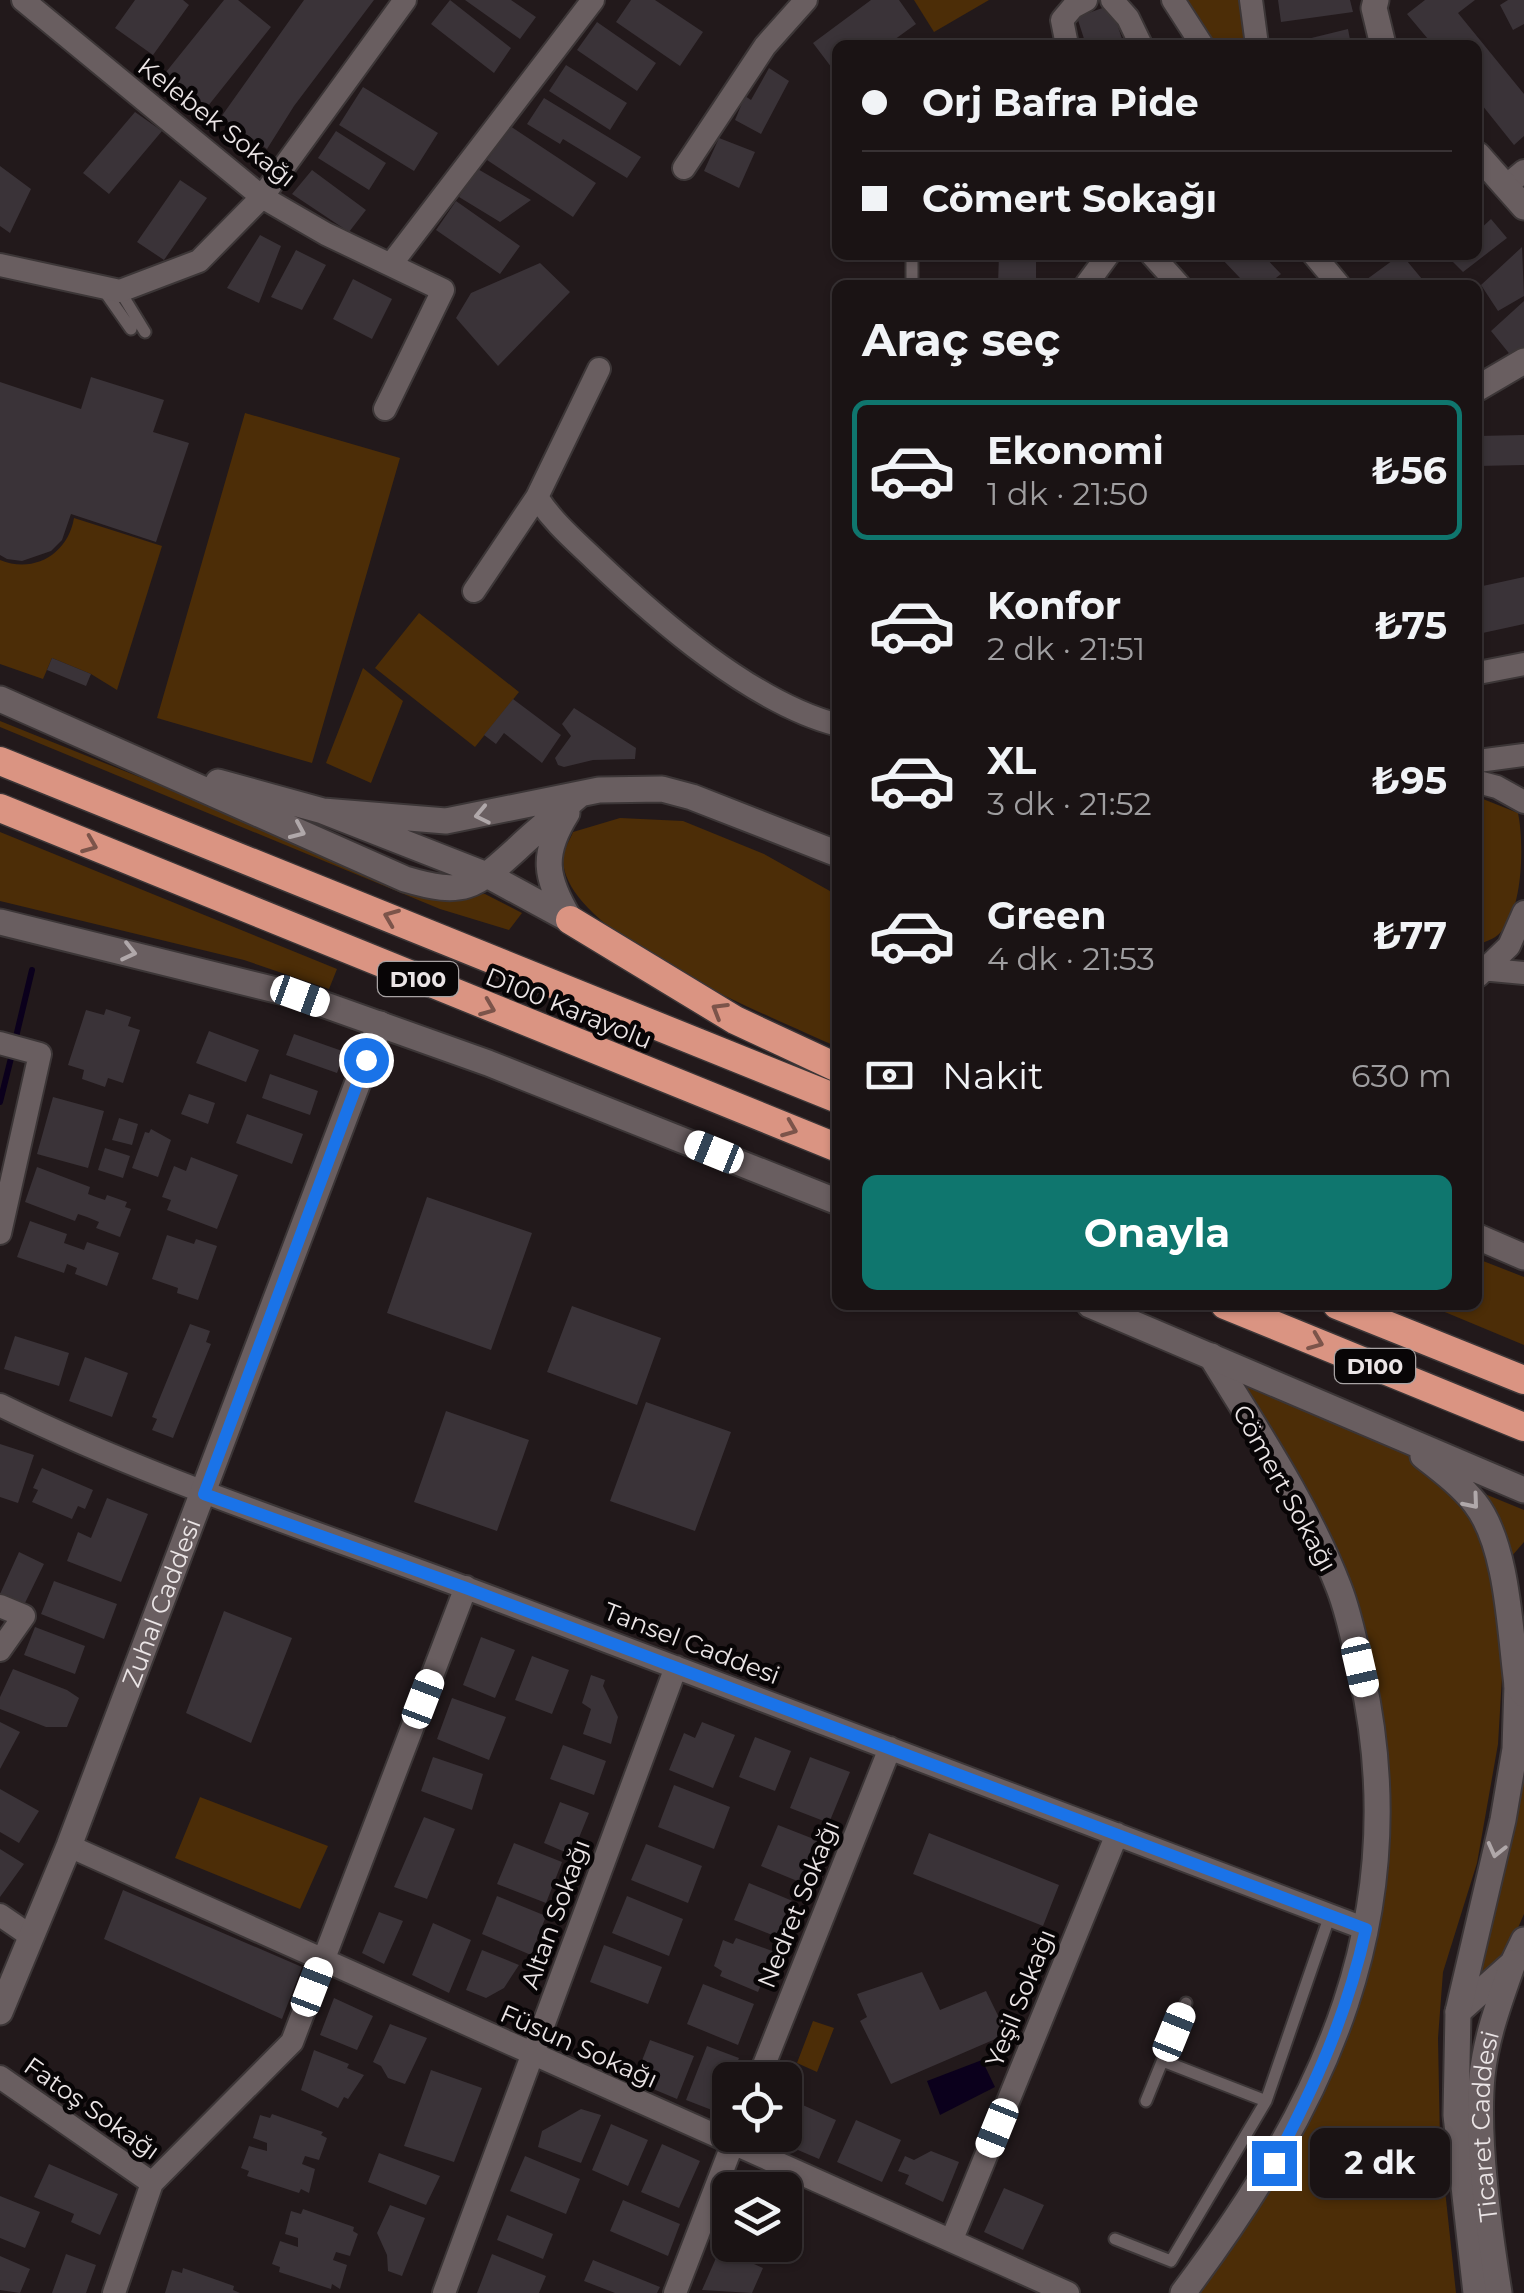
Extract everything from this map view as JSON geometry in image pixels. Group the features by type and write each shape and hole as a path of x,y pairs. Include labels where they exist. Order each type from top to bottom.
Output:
{"highway":[{"name":"D100 Karayolu","path":"0,761 832,1097"},
{"name":"D100 Karayolu","path":"0,808 832,1146"},
{"path":"570,920 735,1020 832,1065"},
{"name":"D100","path":"1237,1310 1524,1427"},
{"name":"D100","path":"1350,1310 1524,1380"}],"main road":[{"path":"1376,0 1381,40"},
{"path":"1482,157 1515,178 1524,207"},
{"path":"1482,386 1524,361"},
{"path":"0,699 405,879 451,888 489,876 578,796"},
{"path":"81,734 212,780 323,812 489,876 570,920"},
{"path":"323,812 446,821 618,788 662,789 832,852"},
{"path":"570,920 552,891 548,868 556,830 578,796"},
{"path":"776,830 832,868"},
{"path":"0,922 300,996 634,1120 832,1200"},
{"name":"Zuhal Caddesi","path":"0,2012 69,1846 380,1024"},
{"path":"1482,1239 1524,1257"},
{"path":"1102,1310 1524,1490"},
{"name":"Cömert Sokağı","path":"1183,2293 1274,2163 1314,2089 1352,1990 1366,1929 1378,1860 1380,1801 1373,1727 1351,1626 1327,1558 1287,1480 1211,1356"},
{"name":"Ticaret Caddesi","path":"1400,1436 1453,1480 1484,1516 1500,1562 1521,1690 1504,1820 1458,2012 1456,2114 1476,2293"},
{"path":"1506,1610 1524,1562"},
{"name":"Ticaret Caddesi","path":"1458,2012 1518,1951"},
{"name":"Ticaret Caddesi","path":"1499,2293 1486,2184 1482,2078 1487,2046 1518,1951"}],"street":[{"path":"0,264 111,290 199,261 262,197 405,0"},
{"path":"392,264 592,0"},
{"path":"684,168 765,46 806,0"},
{"path":"1066,40 1062,20 1072,6 1086,0"},
{"path":"1112,0 1128,18 1139,40"},
{"path":"1173,0 1199,40"},
{"path":"1251,0 1256,40"},
{"name":"Kelebek Sokağı","path":"28,2 262,197 326,234 443,290 385,409"},
{"path":"1157,260 1175,280"},
{"path":"1318,260 1334,280"},
{"path":"474,591 536,497 599,369"},
{"path":"536,497 548,514 621,584 724,668 780,703 832,723"},
{"path":"1482,671 1524,664"},
{"path":"1482,760 1524,755"},
{"path":"1482,783 1497,786 1524,802"},
{"path":"1482,969 1509,946 1524,912"},
{"path":"1482,971 1524,973"},
{"path":"0,1043 40,1054 0,1233"},
{"name":"Tansel Caddesi","path":"0,1404 82,1446 204,1494 466,1588 1366,1929"},
{"path":"114,2293 152,2184 292,2042 466,1588"},
{"path":"0,1606 24,1616 0,1650"},
{"name":"Altan Sokağı","path":"444,2293 676,1667"},
{"name":"Nedret Sokağı","path":"765,2062 890,1748"},
{"name":"Yeşil Sokağı","path":"952,2239 1116,1834"},
{"name":"Füsun Sokağı","path":"69,1846 532,2055 712,2130"},
{"path":"0,1915 32,1938"},
{"name":"Fatoş Sokağı","path":"0,2077 152,2184"},
{"path":"675,2293 729,2152"},
{"name":"Füsun Sokağı","path":"762,2152 1068,2293"}],"lane":[{"path":"111,290 131,329"},
{"path":"111,290 146,332"},
{"path":"1115,2239 1171,2261 1266,2100 1330,1915"},
{"path":"1146,2101 1186,2003"},
{"path":"1163,2061 1266,2100"}],"shaded area":[{"path":"914,0 989,0 934,32"},
{"path":"1187,0 1242,0 1247,40 1212,40"},
{"path":"245,413 400,458 312,763 157,718"},
{"path":"74,518 162,546 117,690 52,658 43,679 0,664 0,560 25,564 48,558 65,542"},
{"path":"419,613 519,692 475,747 375,668"},
{"path":"363,668 403,701 371,783 326,763"},
{"path":"0,721 433,895 485,894 522,913 509,930 440,909 0,727"},
{"path":"1482,799 1518,813 1518,893 1507,924 1497,936 1482,943"},
{"path":"620,818 683,821 764,854 832,892 832,1045 678,972 598,918 573,889 563,860 573,832"},
{"path":"0,832 337,969 329,989 244,960 0,901"},
{"path":"1482,1261 1524,1277 1524,1345 1440,1310 1482,1310"},
{"path":"1211,1356 1400,1437 1482,1519 1506,1610 1498,1744 1477,1863 1443,1972 1438,2038 1440,2143 1456,2293 1183,2293 1314,2089 1380,1861 1340,1589"},
{"path":"1485,1494 1524,1510 1524,1542 1511,1557 1496,1513"},
{"path":"1524,1744 1524,1914 1504,1960 1472,1993"},
{"path":"200,1797 328,1846 300,1909 175,1858"},
{"path":"813,2021 834,2028 817,2072 797,2062"},
{"path":"982,2060 995,2087 940,2115 927,2081"}],"building":[{"path":"135,0 183,0 189,5 153,55 115,28"},
{"path":"224,0 238,0 271,27 204,111 162,77"},
{"path":"304,0 374,0 294,106 267,149 221,117"},
{"path":"450,0 511,48 494,73 431,24"},
{"path":"465,0 511,0 536,17 520,39"},
{"path":"631,0 655,0 703,32 680,66 616,22"},
{"path":"871,0 899,0 916,24 894,40 832,40 832,68 813,43"},
{"path":"1278,0 1350,0 1353,12 1281,22"},
{"path":"1425,0 1475,0 1458,13 1480,40 1429,40 1407,14"},
{"path":"1508,0 1524,0 1524,24 1513,30 1500,5"},
{"path":"1111,5 1122,40 1084,40 1077,17"},
{"path":"597,22 656,63 637,91 577,50"},
{"path":"1348,29 1350,40 1303,40"},
{"path":"1482,42 1524,94 1524,136 1514,145 1482,105"},
{"path":"566,65 627,103 610,130 549,91"},
{"path":"769,68 789,81 761,134 735,120 745,96 751,100"},
{"path":"363,87 438,133 414,171 339,125"},
{"path":"544,98 641,157 627,178 563,139 560,144 527,124"},
{"path":"135,112 162,131 109,194 83,173"},
{"path":"510,126 596,183 573,217 487,160"},
{"path":"336,131 386,163 369,190 318,158"},
{"path":"719,138 755,152 739,188 704,171"},
{"path":"0,166 31,189 10,233 0,226"},
{"path":"476,168 531,200 500,222 459,197"},
{"path":"312,170 366,210 349,232 292,194"},
{"path":"180,180 207,198 164,260 137,242"},
{"path":"456,201 520,246 500,274 436,230"},
{"path":"1491,219 1507,238 1482,257 1482,227"},
{"path":"260,235 281,246 259,303 227,288"},
{"path":"1522,247 1524,296 1498,311 1482,284"},
{"path":"296,250 326,265 302,310 271,297"},
{"path":"999,260 1036,260 1036,280 998,280"},
{"path":"1223,260 1268,260 1281,274 1273,280 1237,280 1240,278"},
{"path":"1393,260 1406,260 1423,280 1366,280"},
{"path":"1451,260 1479,260 1463,272"},
{"path":"540,263 570,292 498,366 456,318 471,293"},
{"path":"353,279 392,299 372,339 333,319"},
{"path":"1524,301 1524,348 1512,357 1491,331"},
{"path":"91,377 164,400 153,432 189,443 156,542 71,514 62,540 51,551 22,561 7,559 0,555 0,382 81,409"},
{"path":"1524,435 1524,465 1482,466 1482,436"},
{"path":"1524,577 1524,624 1482,633 1482,586"},
{"path":"52,658 91,674 86,686 47,670"},
{"path":"513,699 561,735 542,763 504,733 496,744 484,735"},
{"path":"574,708 636,748 635,759 558,765 555,758 571,736 562,724"},
{"path":"106,1009 131,1017 128,1026 140,1030 123,1083 108,1078 105,1087 82,1079 84,1070 68,1065 86,1010 104,1015"},
{"path":"209,1031 259,1050 246,1082 196,1063"},
{"path":"294,1034 345,1052 337,1073 286,1055"},
{"path":"270,1074 318,1091 310,1115 262,1098"},
{"path":"189,1094 215,1103 208,1124 181,1114"},
{"path":"53,1097 104,1111 88,1168 37,1154"},
{"path":"247,1114 303,1134 292,1164 236,1143"},
{"path":"119,1118 138,1124 132,1145 112,1140"},
{"path":"151,1129 171,1140 158,1177 132,1168 145,1132"},
{"path":"105,1148 130,1156 123,1178 98,1170"},
{"path":"191,1157 238,1175 217,1229 167,1210 171,1200 162,1197 174,1166 186,1171"},
{"path":"37,1167 90,1187 88,1194 127,1202 125,1207 131,1209 120,1237 96,1228 99,1222 87,1217 78,1214 75,1221 25,1202"},
{"path":"427,1197 532,1233 491,1350 387,1313"},
{"path":"30,1221 67,1234 64,1243 84,1250 87,1242 119,1253 107,1286 75,1274 77,1268 67,1264 64,1273 17,1257"},
{"path":"167,1235 217,1246 198,1300 152,1279"},
{"path":"572,1306 661,1338 637,1405 547,1372"},
{"path":"190,1324 210,1331 206,1342 211,1344 173,1438 152,1430 157,1419 152,1417"},
{"path":"15,1336 69,1353 59,1386 4,1369"},
{"path":"85,1357 128,1373 112,1417 69,1401"},
{"path":"646,1402 731,1432 695,1531 610,1501"},
{"path":"446,1411 529,1440 497,1531 414,1502"},
{"path":"0,1444 34,1455 18,1503 0,1497"},
{"path":"42,1468 93,1490 85,1509 78,1506 72,1519 32,1502"},
{"path":"107,1498 148,1514 121,1582 67,1561 78,1532 91,1538"},
{"path":"19,1552 44,1564 24,1605 0,1594"},
{"path":"54,1581 117,1604 104,1639 41,1614"},
{"path":"224,1611 292,1638 251,1743 186,1713"},
{"path":"35,1627 85,1646 75,1674 24,1655"},
{"path":"481,1637 515,1650 495,1698 463,1685"},
{"path":"532,1656 569,1670 552,1714 515,1700"},
{"path":"13,1669 79,1698 67,1727 46,1727 0,1709 0,1697"},
{"path":"591,1675 605,1680 603,1686 618,1717 611,1744 583,1734 591,1709 582,1703"},
{"path":"452,1698 506,1717 489,1760 437,1739"},
{"path":"0,1722 20,1732 0,1769"},
{"path":"702,1722 735,1735 713,1788 669,1770 684,1733 695,1738"},
{"path":"755,1737 791,1751 775,1791 739,1777"},
{"path":"563,1745 606,1761 594,1795 550,1779"},
{"path":"433,1757 483,1774 472,1810 421,1791"},
{"path":"810,1757 850,1772 829,1823 790,1808"},
{"path":"674,1785 730,1807 714,1849 658,1827"},
{"path":"0,1789 39,1811 19,1843 0,1832"},
{"path":"560,1802 589,1813 572,1855 544,1843"},
{"path":"424,1817 455,1829 427,1899 394,1887"},
{"path":"778,1825 824,1843 807,1885 761,1866"},
{"path":"929,1833 1059,1885 1043,1926 913,1874"},
{"path":"514,1843 562,1862 546,1903 497,1884"},
{"path":"646,1844 702,1866 688,1903 631,1880"},
{"path":"0,1849 24,1864 0,1897"},
{"path":"749,1883 795,1902 780,1938 734,1920"},
{"path":"123,1890 302,1967 282,2019 104,1939"},
{"path":"497,1896 546,1916 531,1955 482,1934"},
{"path":"627,1896 683,1919 669,1956 612,1933"},
{"path":"379,1912 403,1921 384,1964 362,1953"},
{"path":"433,1923 471,1940 449,1993 412,1975"},
{"path":"736,1938 775,1952 758,1992 720,1976 722,1971 714,1966 723,1940 733,1944"},
{"path":"604,1945 662,1967 648,2004 590,1982"},
{"path":"482,1950 519,1965 504,1988 486,1998 466,1990"},
{"path":"922,1972 940,2010 986,1991 1007,2034 891,2084 860,2021 867,2017 857,1994"},
{"path":"703,1984 754,2004 738,2045 687,2024"},
{"path":"334,1998 373,2016 357,2050 320,2035"},
{"path":"390,2024 427,2038 405,2084 388,2078 381,2066 373,2062"},
{"path":"650,2040 694,2056 677,2099 634,2081"},
{"path":"707,2046 739,2058 737,2062 712,2062 712,2110 686,2100"},
{"path":"314,2050 349,2064 347,2068 364,2075 338,2108 301,2090"},
{"path":"431,2070 482,2088 454,2162 404,2146"},
{"path":"802,2105 836,2120 819,2159 802,2152"},
{"path":"581,2109 601,2115 581,2163 538,2147 542,2131"},
{"path":"272,2114 323,2132 321,2135 327,2138 319,2160 305,2156 302,2164 315,2169 309,2193 247,2176 249,2171 241,2168 249,2146 267,2151 267,2143 253,2138 260,2115 270,2118"},
{"path":"856,2120 901,2140 882,2182 837,2162"},
{"path":"611,2124 648,2140 628,2186 592,2170"},
{"path":"662,2144 700,2161 679,2208 641,2192"},
{"path":"931,2151 959,2162 943,2202 905,2184 909,2175 898,2171 905,2156 914,2160"},
{"path":"379,2153 440,2176 426,2205 368,2182"},
{"path":"525,2156 580,2179 566,2214 510,2191"},
{"path":"49,2164 118,2194 100,2235 71,2222 74,2214 34,2197"},
{"path":"1004,2188 1044,2205 1023,2250 984,2232"},
{"path":"0,2196 40,2212 25,2248 0,2238"},
{"path":"623,2200 680,2224 668,2256 610,2231"},
{"path":"390,2205 425,2218 402,2276 388,2271 387,2255 377,2233"},
{"path":"303,2209 354,2227 358,2234 350,2256 336,2252 333,2260 347,2265 340,2289 279,2272 280,2267 272,2264 280,2241 298,2247 298,2238 285,2234 291,2211 301,2214"},
{"path":"507,2215 553,2234 543,2259 497,2240"},
{"path":"66,2254 96,2265 86,2293 52,2293"},
{"path":"492,2254 546,2276 539,2293 477,2293"},
{"path":"0,2256 30,2269 20,2293 0,2290"},
{"path":"593,2260 660,2287 657,2293 615,2293 584,2281"},
{"path":"714,2262 749,2262 763,2268 752,2293 702,2290"},
{"path":"183,2268 234,2286 233,2290 240,2293 165,2293 172,2270 182,2273"}],"waterway":[{"path":"15,1041 32,970"},
{"path":"0,1102 12,1054"}],"route":[{"path":"366,1060 204,1494 466,1588 1366,1929 1352,1990 1314,2089 1274,2163"}]}
